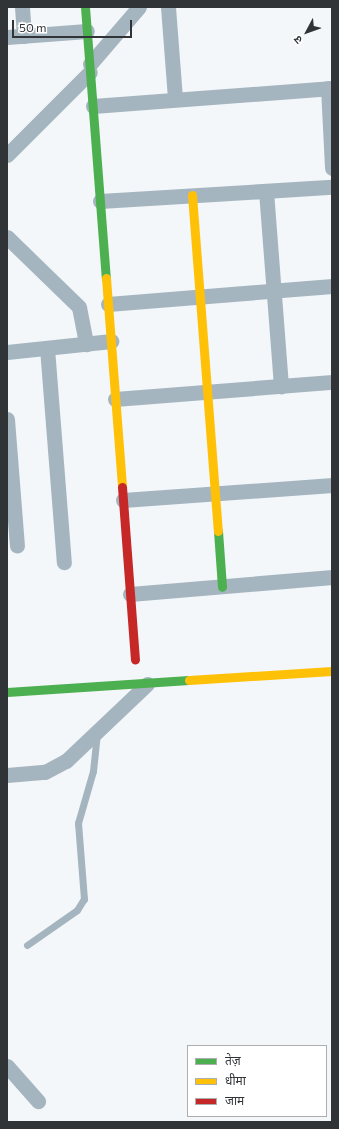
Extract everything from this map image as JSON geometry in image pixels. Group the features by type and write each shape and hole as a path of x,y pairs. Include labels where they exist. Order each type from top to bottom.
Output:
{"street":[{"path":"22,7 24,36"},
{"path":"85,7 135,660"},
{"path":"7,155 90,68 139,7"},
{"path":"168,7 175,99"},
{"path":"7,37 87,31"},
{"path":"93,106 330,88 332,168"},
{"path":"100,201 332,186"},
{"path":"266,191 281,386"},
{"path":"192,195 209,392 222,587"},
{"path":"7,237 79,307 86,344"},
{"path":"108,304 201,296 274,292 332,286"},
{"path":"7,352 111,342"},
{"path":"47,348 64,562"},
{"path":"116,399 332,382"},
{"path":"7,419 16,546"},
{"path":"123,500 332,485"},
{"path":"130,594 332,577"},
{"path":"7,692 332,671"},
{"path":"7,775 45,772 56,768 148,684"},
{"path":"7,1066 38,1101"}],"lane":[{"path":"27,945 82,905 84,887 78,823 80,810 93,771 97,732"}],"traffic: fast":[{"path":"85,7 106,278"},
{"path":"218,531 222,587"},
{"path":"7,692 189,680"}],"traffic: slow":[{"path":"192,195 218,531"},
{"path":"106,278 122,487"},
{"path":"189,680 332,671"}],"traffic: jam":[{"path":"122,487 135,660"}]}
